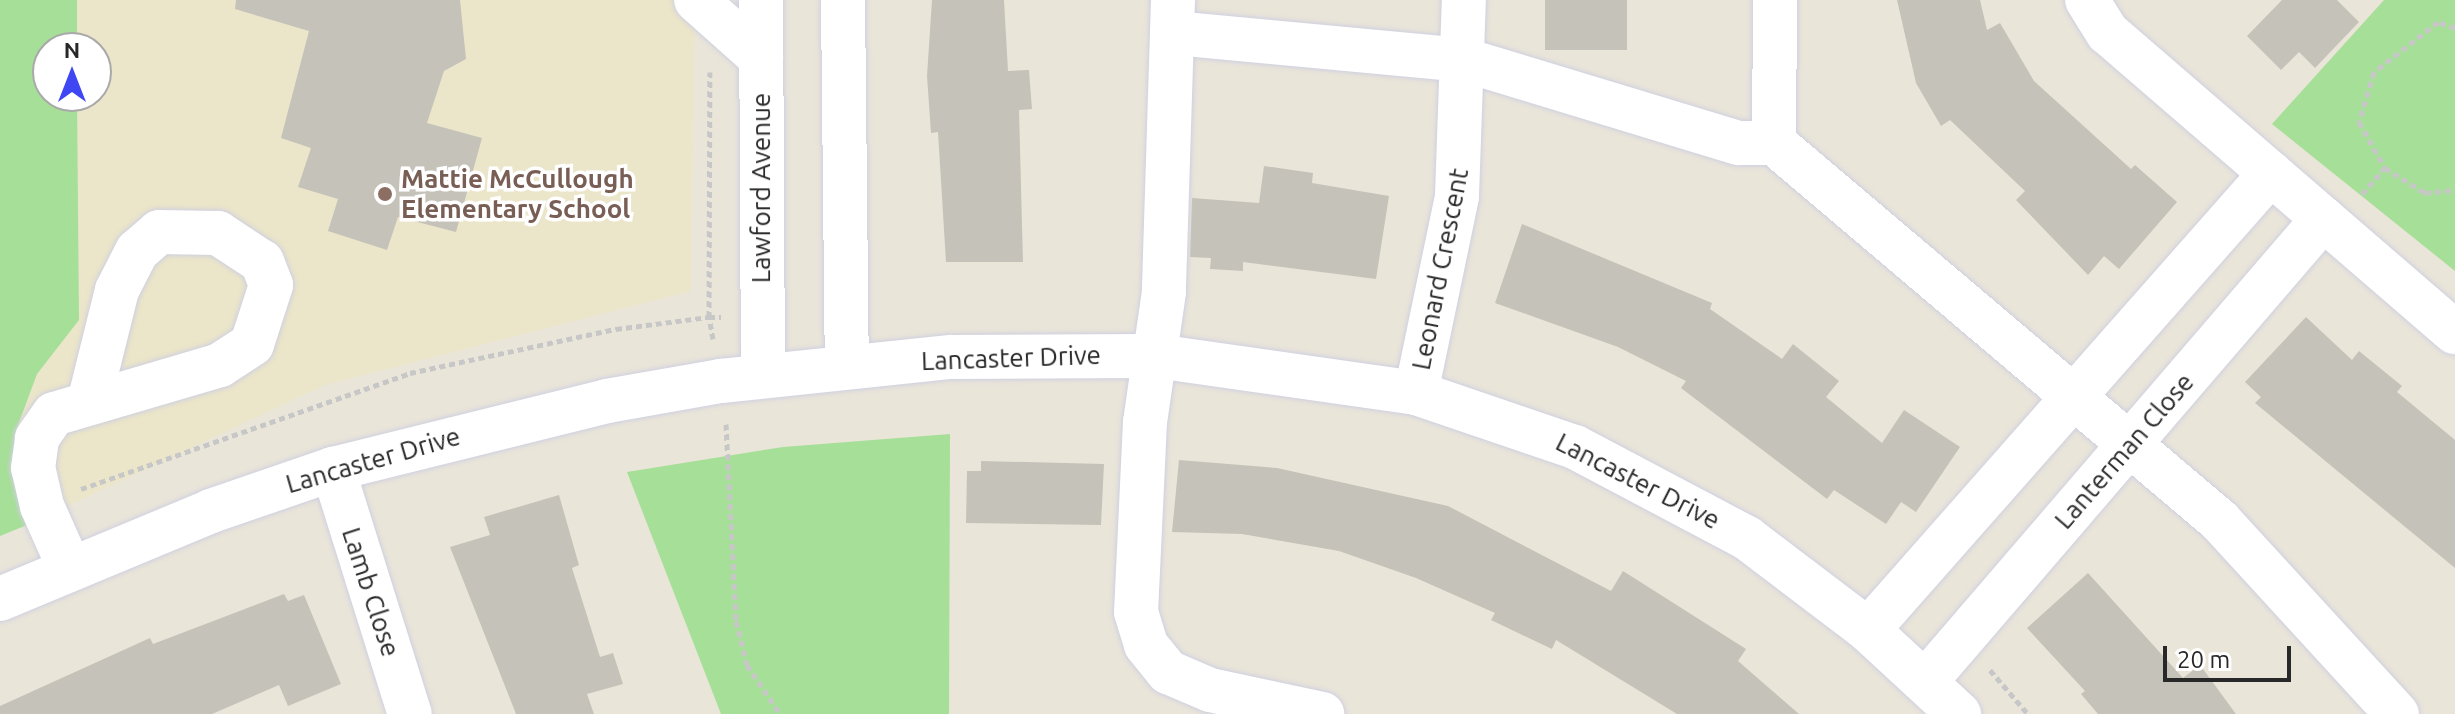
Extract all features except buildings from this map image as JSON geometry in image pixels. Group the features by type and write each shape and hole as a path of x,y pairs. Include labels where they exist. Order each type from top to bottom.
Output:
{"street":[{"name":"Lawford Avenue","path":"761,0 763,376"},
{"path":"843,0 847,366"},
{"name":"Leonard Crescent","path":"1416,393 1456,208 1465,60 1464,0"},
{"path":"1774,143 1775,0"},
{"path":"2087,0 2108,33 2271,173 2341,209 2455,332"},
{"path":"703,7 761,58"},
{"path":"1322,714 1210,690 1168,672 1146,645 1134,584 1156,356 1173,17 1465,60 1739,143 1774,143 2220,521 2397,714"},
{"path":"1868,630 2271,173"},
{"name":"Lanterman Close","path":"1925,682 2130,444 2341,209"},
{"path":"70,569 42,506 33,468 37,438 54,414 90,398 220,365 252,344 271,285 262,262 218,233 159,232 137,251 117,290 90,398"},
{"name":"Lancaster Drive","path":"0,599 70,569 333,469 607,401 763,376 951,357 1156,356 1416,393 1511,422 1634,474 1747,538 1868,630 1959,714"},
{"name":"Lamb Close","path":"333,469 410,714"}],"path":[{"path":"703,7 709,317 714,340"},
{"path":"2455,28 2438,22 2374,72 2359,122 2385,168 2425,193 2455,190"},
{"path":"2341,209 2385,168"},
{"path":"42,506 251,425 410,373 616,329 709,317"},
{"path":"725,422 736,621 747,665 780,714"},
{"path":"1987,662 2028,714"}],"shaded area":[{"name":"Mattie McCullough Elementary School","path":"77,0 695,0 691,291 325,385 27,525 14,476 14,436 37,374 79,320 77,112 112,112 112,32 77,32"}],"green space":[{"path":"0,0 77,0 77,32 32,32 32,112 77,112 79,320 37,374 14,436 14,476 27,525 0,536"},
{"path":"2384,0 2455,0 2455,271 2272,124"},
{"path":"950,434 949,714 721,714 627,472 783,447"}],"place":[{"name":"Mattie McCullough Elementary School","path":"385,194"}]}
